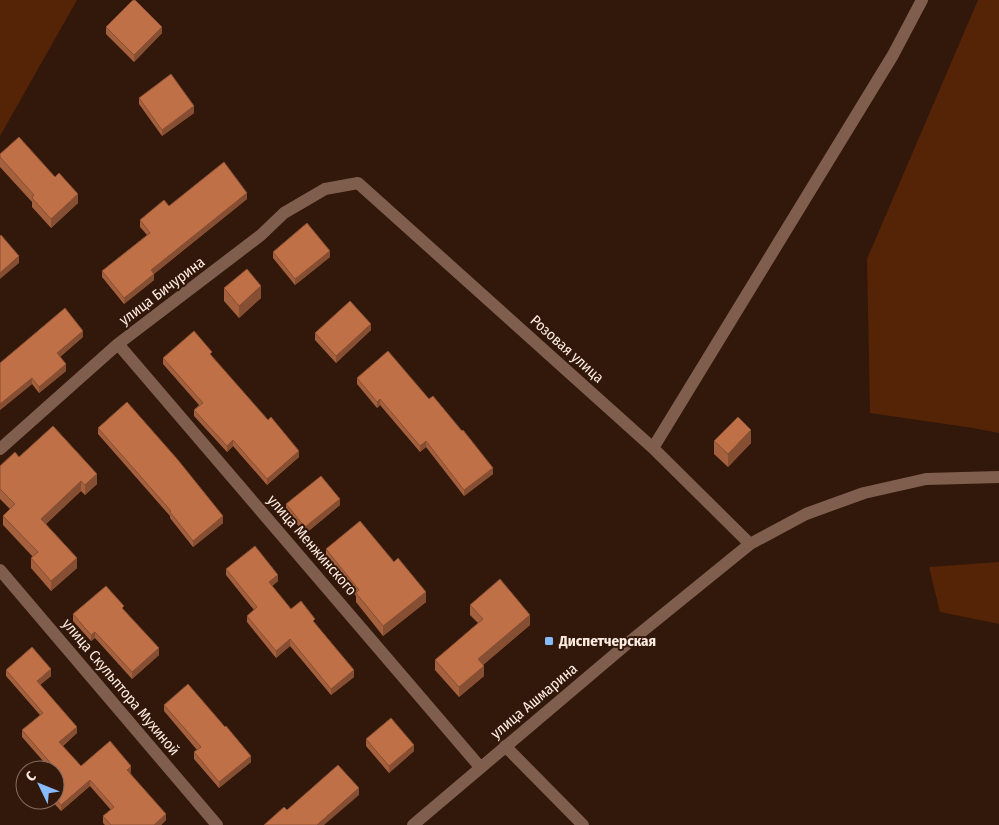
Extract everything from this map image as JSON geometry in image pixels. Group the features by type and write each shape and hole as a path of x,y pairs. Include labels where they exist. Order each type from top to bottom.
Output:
{"street":[{"path":"653,448 893,55 922,0"},
{"name":"Розовая улица","path":"358,183 653,448 750,544"},
{"name":"улица Бичурина","path":"0,449 118,344 261,235 284,213 325,189 358,183"},
{"name":"улица Менжинского","path":"118,344 480,768"},
{"name":"улица Ашмарина","path":"413,825 505,746 750,544 806,514 864,493 926,479 999,477"},
{"name":"улица Скульптора Мухиной","path":"0,570 217,825"},
{"path":"505,746 583,825"}],"shaded area":[{"path":"0,0 77,0 0,136"},
{"path":"978,0 999,0 999,433 870,413 867,259"},
{"path":"999,562 999,624 940,612 929,567"}],"building":[{"path":"133,0 162,27 134,55 106,27"},
{"path":"171,74 194,106 162,130 139,98"},
{"path":"19,137 55,177 59,173 78,194 51,219 32,198 34,195 0,157 0,154"},
{"path":"224,162 247,193 151,270 154,274 124,298 102,271 150,233 140,220 164,200 169,206"},
{"path":"307,223 330,251 295,279 273,252"},
{"path":"0,236 19,256 0,273"},
{"path":"247,269 261,286 239,306 224,288"},
{"path":"350,301 371,324 336,356 315,333"},
{"path":"65,308 83,331 57,353 66,364 39,387 32,378 0,404 0,363"},
{"path":"194,331 212,352 210,354 268,420 271,417 299,451 267,479 233,440 227,446 194,410 203,403 163,358"},
{"path":"388,351 429,399 433,396 493,468 464,490 426,441 420,446 380,399 377,402 357,378"},
{"path":"127,402 178,460 223,516 193,541 171,511 98,428"},
{"path":"738,417 751,430 728,454 714,441"},
{"path":"53,426 97,474 85,485 81,481 41,519 77,558 51,581 31,558 38,552 3,516 15,504 0,489 0,466 15,452 19,457"},
{"path":"321,476 340,499 305,527 286,504"},
{"path":"360,521 394,562 398,558 426,592 383,626 356,593 359,590 326,549"},
{"path":"255,546 278,575 269,582 291,609 301,601 315,619 313,621 354,670 331,689 290,639 276,651 247,616 257,607 226,569"},
{"path":"500,579 530,615 478,659 484,666 459,687 435,660 483,619 470,605"},
{"path":"106,586 124,606 122,608 159,648 132,672 95,632 91,635 73,614"},
{"path":"32,647 51,669 37,681 77,727 59,742 81,766 110,741 131,766 127,770 166,814 154,825 111,825 103,816 114,807 90,780 65,802 65,760 48,760 22,730 43,713 6,670"},
{"path":"188,684 251,756 219,782 194,752 201,747 164,705"},
{"path":"391,718 414,745 389,766 366,739"},
{"path":"338,765 359,788 317,825 264,825 284,807 287,810"}],"place":[{"name":"Диспетчерская","path":"549,641"}]}
